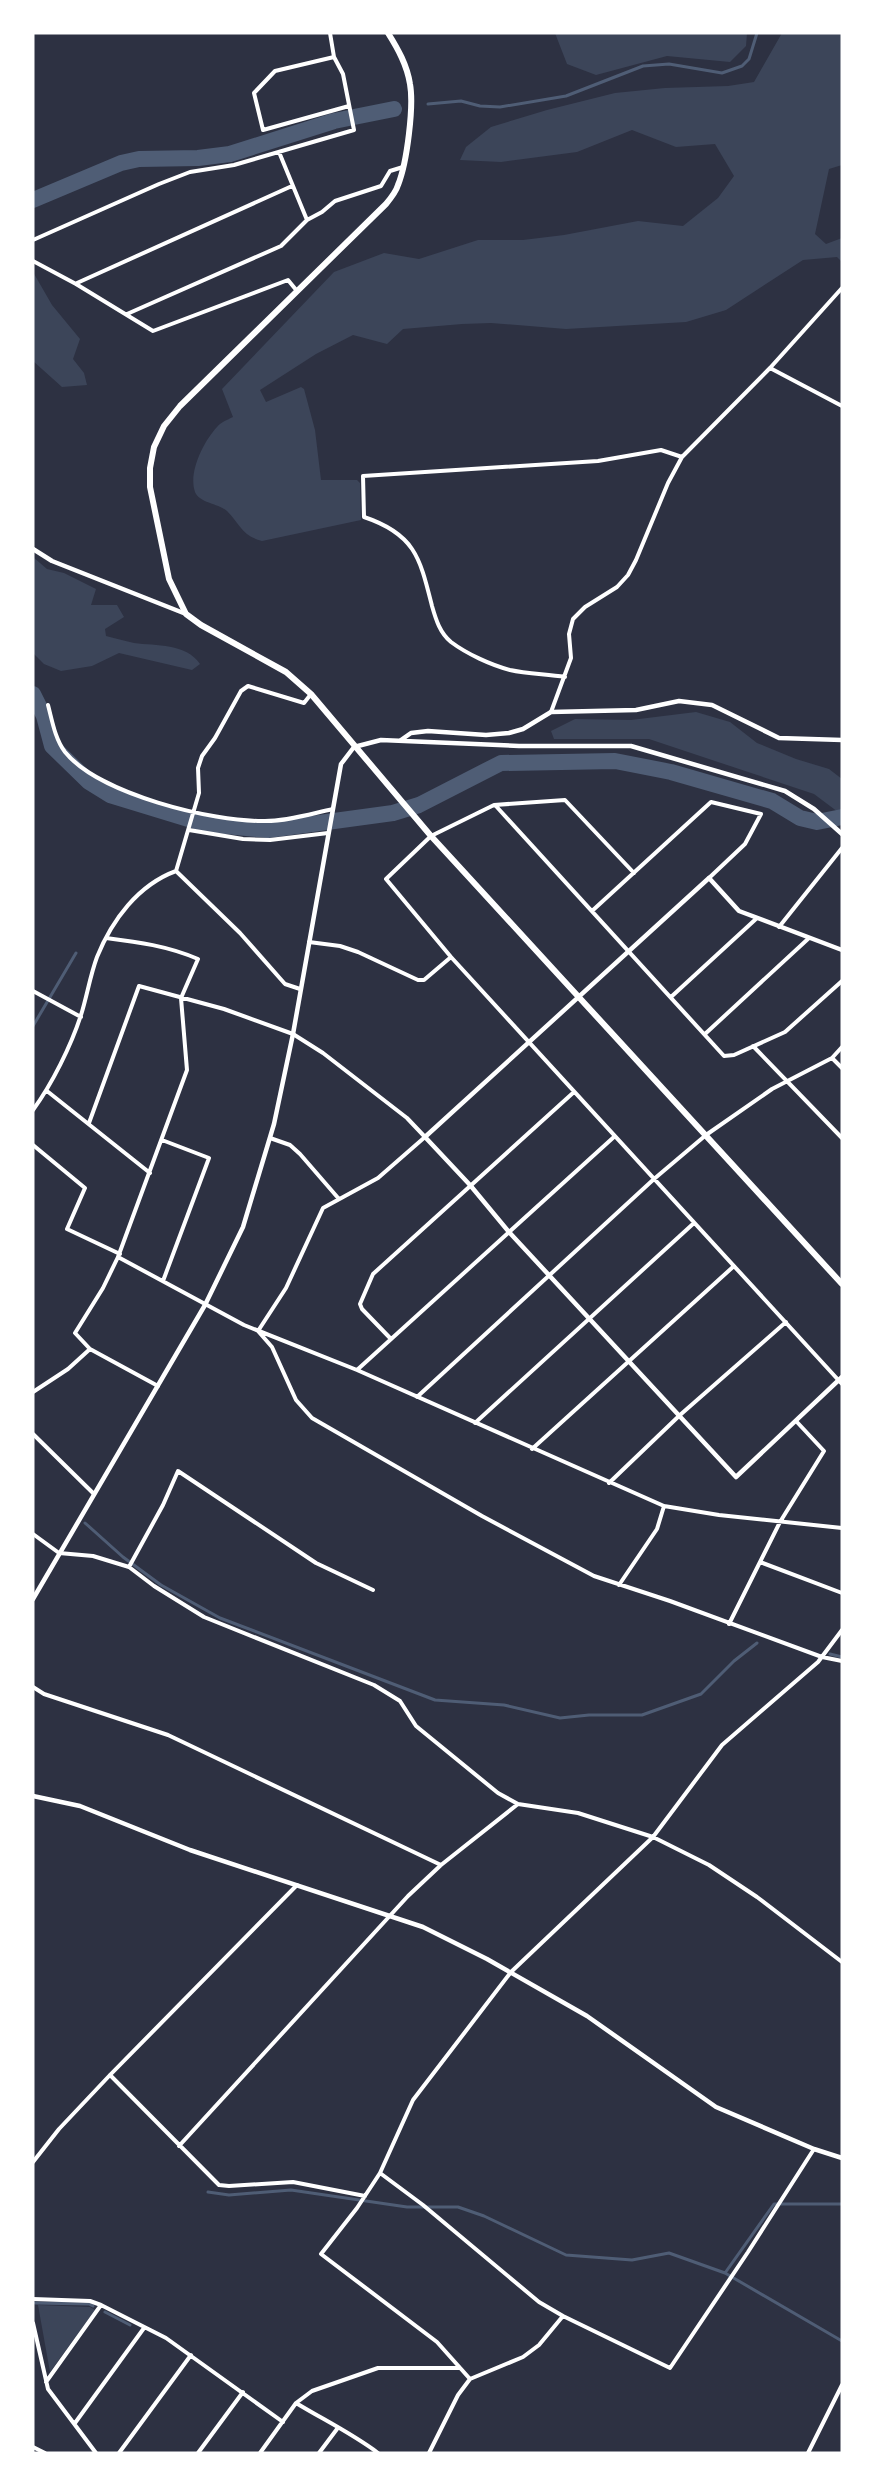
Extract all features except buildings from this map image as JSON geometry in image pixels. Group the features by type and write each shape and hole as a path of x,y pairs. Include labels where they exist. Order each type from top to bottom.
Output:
{"main road":[{"path":"388,33 401,55 410,83 412,99 403,167 398,186 386,204 180,406 164,426 154,447 150,468 150,487 169,579 186,614 201,625 286,672 311,694 430,835 842,1284"}],"street":[{"path":"33,240 180,176 234,165 354,130 343,74 334,57 330,33"},
{"path":"334,57 272,73 254,93 263,130 349,106"},
{"path":"279,152 307,220"},
{"path":"127,314 281,246 307,220 340,198 381,186 390,171 403,167"},
{"path":"76,284 292,186"},
{"path":"33,261 153,331 288,280 297,291"},
{"path":"551,712 571,658 569,634 573,619 585,607 617,587 628,575 668,483 682,457 770,368 842,288"},
{"path":"770,368 842,406"},
{"path":"565,677 508,669 490,663 450,641 439,628 422,565 416,553 391,527 364,517 363,476 598,461 661,450 682,457"},
{"path":"33,549 40,555 68,568 186,614"},
{"path":"176,872 199,793 198,768 202,756 215,738 241,691 248,686 304,703 311,694"},
{"path":"401,740 411,733 428,731 486,735 509,733 523,729 551,712 636,710 678,701 712,705 779,738 842,740"},
{"path":"48,705 57,738 63,750 98,779 132,794 223,817 264,821 294,819 332,809"},
{"path":"33,1599 204,1305 243,1227 270,1138 292,1034 341,764 354,747 371,741 401,740 472,745 641,747 785,791 814,809 842,834"},
{"path":"89,1123 139,986 224,1009 292,1034 322,1053 398,1111 425,1137 548,1275 736,1477 841,1381 693,1224 451,957 386,879 430,835 494,805 565,800 633,873"},
{"path":"258,1331 286,1288 323,1208 378,1178 425,1137 745,844 761,814 711,802 592,911"},
{"path":"494,805 724,1056 734,1055 784,1032 842,981"},
{"path":"189,829 252,840 328,833"},
{"path":"779,927 842,848"},
{"path":"33,1110 47,1091 81,1017 97,958 106,938 137,894 152,882 176,872"},
{"path":"176,872 240,933 285,984 300,988"},
{"path":"709,878 739,911 842,950"},
{"path":"671,997 757,918"},
{"path":"106,938 153,944 177,950 198,959 182,998 187,1070 119,1256 103,1288 75,1333 90,1349 158,1386"},
{"path":"705,1034 809,938"},
{"path":"309,942 340,946 358,952 418,980 424,980 451,957"},
{"path":"33,991 81,1017"},
{"path":"753,1046 842,1138"},
{"path":"417,1397 548,1275 706,1135 772,1089 832,1058 842,1047"},
{"path":"832,1058 842,1068"},
{"path":"47,1091 150,1173"},
{"path":"391,1339 362,1309 360,1304 373,1274 574,1092"},
{"path":"357,1370 615,1136"},
{"path":"270,1138 290,1145 339,1199"},
{"path":"162,1140 208,1158 163,1281"},
{"path":"33,1145 85,1188 67,1229 204,1305 258,1331 357,1370 664,1506 842,1528"},
{"path":"475,1423 693,1224"},
{"path":"532,1449 734,1266"},
{"path":"609,1483 680,1415 786,1322"},
{"path":"258,1331 272,1347 296,1400 312,1418 565,1562 594,1576 822,1658 842,1662"},
{"path":"33,1392 68,1369 90,1349"},
{"path":"729,1624 780,1522 824,1451 796,1421"},
{"path":"33,1434 94,1494"},
{"path":"129,1567 163,1505 178,1471 316,1563 373,1590"},
{"path":"619,1585 657,1529 664,1506"},
{"path":"33,1534 59,1553 93,1556 129,1567 154,1586 204,1617 374,1685 400,1701 416,1726 498,1793 519,1803 578,1813 653,1837 709,1865 738,1884 842,1962"},
{"path":"760,1562 842,1593"},
{"path":"470,2379 436,2342 321,2254 380,2173 414,2100 511,1972 653,1837 722,1745 822,1658 842,1630"},
{"path":"33,1687 44,1694 168,1735 441,1865"},
{"path":"33,1796 80,1806 190,1850 391,1916 441,1935 587,2016 716,2107 814,2149 842,2158"},
{"path":"178,2146 441,1865 519,1803"},
{"path":"33,2162 59,2129 110,2075 297,1885"},
{"path":"110,2075 219,2185 224,2187 292,2182 365,2196"},
{"path":"380,2173 462,2236 522,2289 563,2316 670,2368 814,2149"},
{"path":"33,2299 90,2301 101,2305 191,2355 283,2422"},
{"path":"46,2382 101,2305"},
{"path":"429,2453 458,2395 470,2379 523,2357 539,2345 563,2316"},
{"path":"33,2323 46,2382 96,2453"},
{"path":"75,2423 144,2328"},
{"path":"119,2453 191,2355"},
{"path":"260,2453 297,2403 312,2391 378,2368 460,2368"},
{"path":"808,2453 842,2385"},
{"path":"198,2453 243,2391"},
{"path":"297,2403 337,2429 361,2440 378,2453"},
{"path":"319,2453 337,2429"},
{"path":"33,2447 45,2453"}],"shaded area":[{"path":"555,33 747,33 746,46 730,62 667,56 596,75 567,64"},
{"path":"782,33 842,33 842,165 829,169 815,234 826,244 842,238 842,262 837,257 803,260 726,310 686,322 566,329 491,323 462,324 403,329 387,344 353,335 316,354 260,390 266,402 301,387 304,389 315,430 321,480 357,480 360,483 361,520 262,541 246,533 227,511 197,496 193,484 195,466 202,448 219,425 233,417 222,389 334,272 384,253 419,259 478,240 523,240 638,221 683,226 718,198 734,176 715,144 676,147 632,130 577,152 501,162 460,160 466,147 491,127 615,93 665,88 728,86 754,82"},
{"path":"33,272 52,305 80,339 73,359 84,373 87,385 62,387 33,361"},
{"path":"33,557 47,569 64,573 96,589 91,605 117,605 124,617 105,629 106,636 134,643 179,649 194,657 200,664 192,670 119,653 92,666 61,671 44,664 33,653"},
{"path":"696,712 730,722 757,743 796,759 829,769 842,779 842,815 814,794 649,739 554,739 551,731 575,719 631,720"},
{"path":"38,2305 90,2307 95,2310 50,2372"}],"waterway":[{"path":"428,104 461,101 480,106 500,107 566,96 643,66 669,64 722,73 742,66 749,59 757,33"},
{"path":"33,200 121,163 139,159 198,158 230,154 334,121 394,109"},
{"path":"33,694 44,716 52,746 89,782 110,795 205,824 268,830 393,813 419,805 501,763 615,761 671,772 772,801 800,818 817,822 842,817"},
{"path":"33,1026 76,953"},
{"path":"85,1523 123,1557 161,1585 220,1618 435,1700 504,1705 560,1718 589,1715 642,1715 701,1694 734,1661 757,1643"},
{"path":"830,1654 842,1657"},
{"path":"208,2192 229,2195 291,2190 407,2207 458,2207 484,2216 566,2255 632,2260 669,2253 725,2273 774,2204 842,2204"},
{"path":"725,2273 842,2341"},
{"path":"35,2303 93,2306"},
{"path":"105,2312 130,2325"}]}
